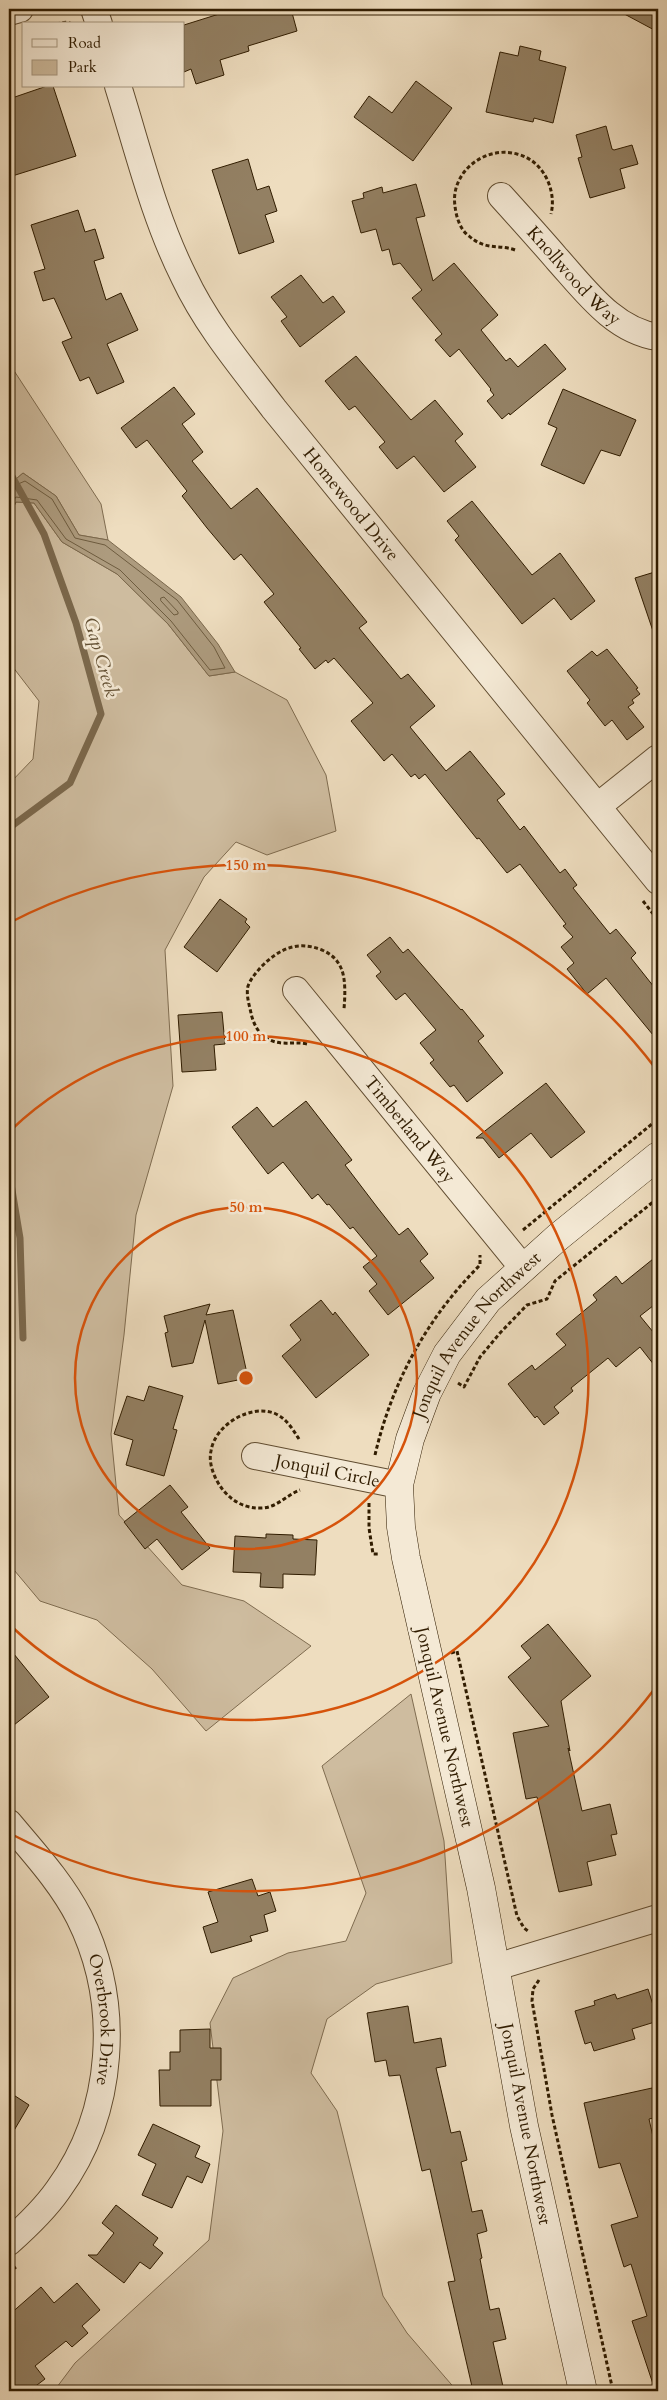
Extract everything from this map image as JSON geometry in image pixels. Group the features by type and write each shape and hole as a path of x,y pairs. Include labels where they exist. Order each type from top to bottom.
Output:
{"street":[{"path":"9,12 20,9"},
{"path":"94,9 97,22"},
{"name":"Homewood Drive","path":"119,88 171,249 196,301 220,339 274,409 658,881"},
{"name":"Knollwood Way","path":"501,196 586,291 611,315 630,328 658,337"},
{"path":"598,806 658,758"},
{"name":"Timberland Way","path":"296,990 523,1268"},
{"name":"Jonquil Avenue Northwest","path":"583,2391 524,2126 482,1888 405,1551 399,1485 410,1439 427,1393 447,1354 471,1319 488,1300 523,1268 658,1156"},
{"name":"Jonquil Circle","path":"255,1456 399,1485"},
{"name":"Overbrook Drive","path":"9,1824 49,1871 80,1919 100,1973 107,2013 107,2050 104,2086 88,2138 75,2165 58,2191 35,2219 9,2242"},
{"path":"496,1967 658,1918"}],"path":[{"path":"313,1046 301,1042 287,1044 268,1040 261,1034 255,1024 249,1004 248,987 253,977 272,956 283,949 308,945 328,952 336,959 344,974 344,1014"},
{"path":"504,1245 658,1119"},
{"path":"438,1371 464,1387 480,1357 527,1305 547,1299 555,1282 658,1198"},
{"path":"405,1551 373,1554 369,1528 370,1479 389,1403 408,1360 443,1308 480,1265 479,1252"},
{"path":"429,1658 457,1652 517,1916 524,1928 532,1933"},
{"path":"541,1978 533,1988 532,2001 537,2030 552,2115 613,2391"}],"green space":[{"path":"9,363 101,504 108,540 79,535 56,496 23,473 9,485"},
{"path":"16,502 34,503 62,542 117,574 168,624 209,676 235,672 287,700 326,775 336,831 267,855 236,842 204,877 165,950 173,1086 136,1215 124,1335 111,1434 119,1515 182,1585 244,1601 311,1646 206,1731 152,1669 97,1620 40,1601 9,1564 9,784 33,759 39,701 9,662 9,516"},
{"path":"411,1694 444,1841 452,1963 376,1984 327,2019 311,2073 337,2111 383,2296 407,2333 457,2391 54,2391 75,2363 209,2240 223,2131 210,2023 233,1978 288,1953 346,1941 366,1893 322,1766"}],"water":[{"path":"23,473 56,496 79,535 108,540 181,597 218,644 235,672 209,676 168,624 117,574 62,542 34,503 16,502 9,516 9,485"}],"building":[{"path":"235,9 291,9 297,31 248,46 249,51 220,60 224,75 196,84 191,69 185,72 185,25"},
{"path":"615,9 658,9 658,32"},
{"path":"520,46 541,51 539,60 566,67 553,123 534,118 533,122 486,112 500,52 518,56"},
{"path":"416,81 452,108 413,161 354,117 369,96 392,113"},
{"path":"41,88 54,88 76,156 9,177 9,99"},
{"path":"606,126 612,149 632,145 638,164 620,169 625,188 590,198 578,158 582,157 576,135"},
{"path":"248,159 257,190 269,186 277,211 265,215 274,242 239,254 212,170"},
{"path":"416,184 425,216 416,218 433,281 454,263 498,315 481,330 506,361 510,358 518,367 545,344 566,369 510,415 509,413 502,419 487,401 494,395 491,389 459,349 450,357 435,340 442,334 412,298 422,290 400,263 393,265 389,249 382,251 376,229 361,233 352,201 364,198 363,193 382,187 383,193"},
{"path":"78,210 85,232 95,229 104,258 94,261 106,300 121,293 138,330 107,344 124,382 97,394 89,377 80,381 62,342 72,338 54,298 43,301 34,272 45,269 31,225"},
{"path":"301,275 323,303 333,296 345,312 300,347 281,321 287,317 271,297"},
{"path":"356,356 411,420 435,400 463,434 455,441 476,467 444,492 414,456 397,469 379,447 385,442 355,406 349,410 325,381"},
{"path":"174,387 195,414 182,424 203,452 192,461 231,509 257,488 367,622 359,628 401,679 408,674 435,706 410,727 446,771 470,751 505,794 497,800 520,830 524,826 560,873 565,869 577,885 573,888 610,934 616,929 636,953 631,958 658,992 658,1041 606,978 587,994 567,969 574,963 561,947 573,937 563,926 566,924 520,864 507,873 425,774 419,779 415,774 411,777 392,754 384,761 351,721 373,703 334,658 328,663 326,660 315,669 299,649 301,648 264,602 274,594 241,554 234,560 207,528 182,496 187,491 147,440 136,448 121,428"},
{"path":"563,389 636,420 620,456 601,450 584,484 541,465 557,428 548,424"},
{"path":"472,501 532,575 560,553 595,601 571,620 554,598 522,624 455,540 459,536 447,521"},
{"path":"658,571 658,637 655,637 635,578"},
{"path":"607,649 638,688 636,689 640,694 632,700 634,703 628,707 644,727 627,740 612,720 605,726 587,703 590,700 567,671 592,651 597,656"},
{"path":"220,899 247,919 245,922 250,927 217,972 184,947"},
{"path":"390,937 403,953 408,949 462,1009 484,1036 478,1041 503,1073 467,1102 454,1085 450,1087 430,1063 434,1060 420,1043 436,1030 405,993 396,1000 376,976 381,972 367,955"},
{"path":"222,1012 225,1044 214,1045 216,1070 182,1072 178,1015"},
{"path":"546,1083 585,1132 551,1158 531,1133 499,1158 483,1138 476,1138"},
{"path":"306,1101 352,1160 345,1165 399,1235 408,1228 428,1254 420,1261 434,1278 388,1315 369,1291 377,1284 363,1267 377,1256 353,1227 350,1229 318,1194 312,1199 283,1162 268,1174 232,1127 257,1107 273,1127"},
{"path":"658,1255 658,1302 640,1316 658,1338 658,1370 640,1347 616,1367 608,1358 571,1388 573,1391 554,1407 559,1413 544,1425 537,1416 535,1418 508,1384 532,1365 535,1370 566,1345 556,1334 597,1300 593,1295 616,1276 622,1284"},
{"path":"321,1300 333,1315 335,1312 369,1355 316,1398 282,1356 301,1340 290,1325"},
{"path":"210,1304 206,1315 233,1310 248,1378 218,1384 205,1320 193,1363 172,1367 165,1333 168,1332 164,1316"},
{"path":"149,1386 183,1396 173,1429 177,1430 164,1476 126,1465 133,1440 114,1434 127,1396 144,1401"},
{"path":"170,1485 188,1507 181,1512 210,1548 182,1570 157,1539 145,1549 124,1522"},
{"path":"266,1534 293,1535 293,1539 317,1540 315,1575 283,1574 283,1588 260,1587 261,1573 233,1572 235,1536 266,1538"},
{"path":"548,1624 591,1676 561,1701 570,1751 568,1748 582,1811 610,1804 617,1834 611,1835 616,1855 587,1862 592,1885 559,1892 537,1797 526,1799 513,1733 549,1726 508,1677 531,1658 521,1646"},
{"path":"9,1648 49,1697 9,1729"},
{"path":"252,1879 258,1896 270,1892 276,1911 264,1915 268,1931 250,1936 252,1941 211,1953 203,1927 218,1922 208,1892"},
{"path":"648,1989 658,2021 632,2029 635,2039 594,2051 591,2042 585,2044 575,2011 595,2005 594,2001 615,1994 617,1999"},
{"path":"408,2006 414,2043 441,2038 446,2066 436,2068 451,2133 460,2131 467,2160 461,2162 472,2212 482,2210 487,2231 477,2234 490,2310 499,2308 506,2339 493,2342 504,2391 473,2391 448,2282 455,2281 430,2169 422,2171 400,2075 389,2076 386,2060 375,2062 367,2013"},
{"path":"210,2029 210,2048 221,2048 221,2080 211,2080 211,2106 160,2106 159,2070 170,2070 170,2052 180,2052 180,2030"},
{"path":"652,2088 658,2114 658,2117 649,2119 658,2159 658,2390 655,2390 632,2321 647,2316 631,2264 624,2267 611,2225 638,2217 620,2163 599,2168 584,2103"},
{"path":"9,2092 29,2105 9,2139"},
{"path":"153,2124 200,2146 195,2157 210,2164 202,2183 187,2176 172,2208 142,2195 156,2164 138,2155"},
{"path":"116,2205 158,2238 153,2245 163,2253 150,2269 140,2262 124,2283 88,2255 97,2255 114,2233 102,2223"},
{"path":"77,2283 100,2310 82,2326 88,2333 72,2347 66,2341 35,2366 45,2379 29,2391 9,2391 9,2315 41,2287 54,2303"}],"waterway":[{"name":"Gap Creek","path":"9,471 44,534 76,623 101,714 70,783 9,828"},
{"name":"Gap Creek","path":"9,1172 20,1238 23,1338"}]}
